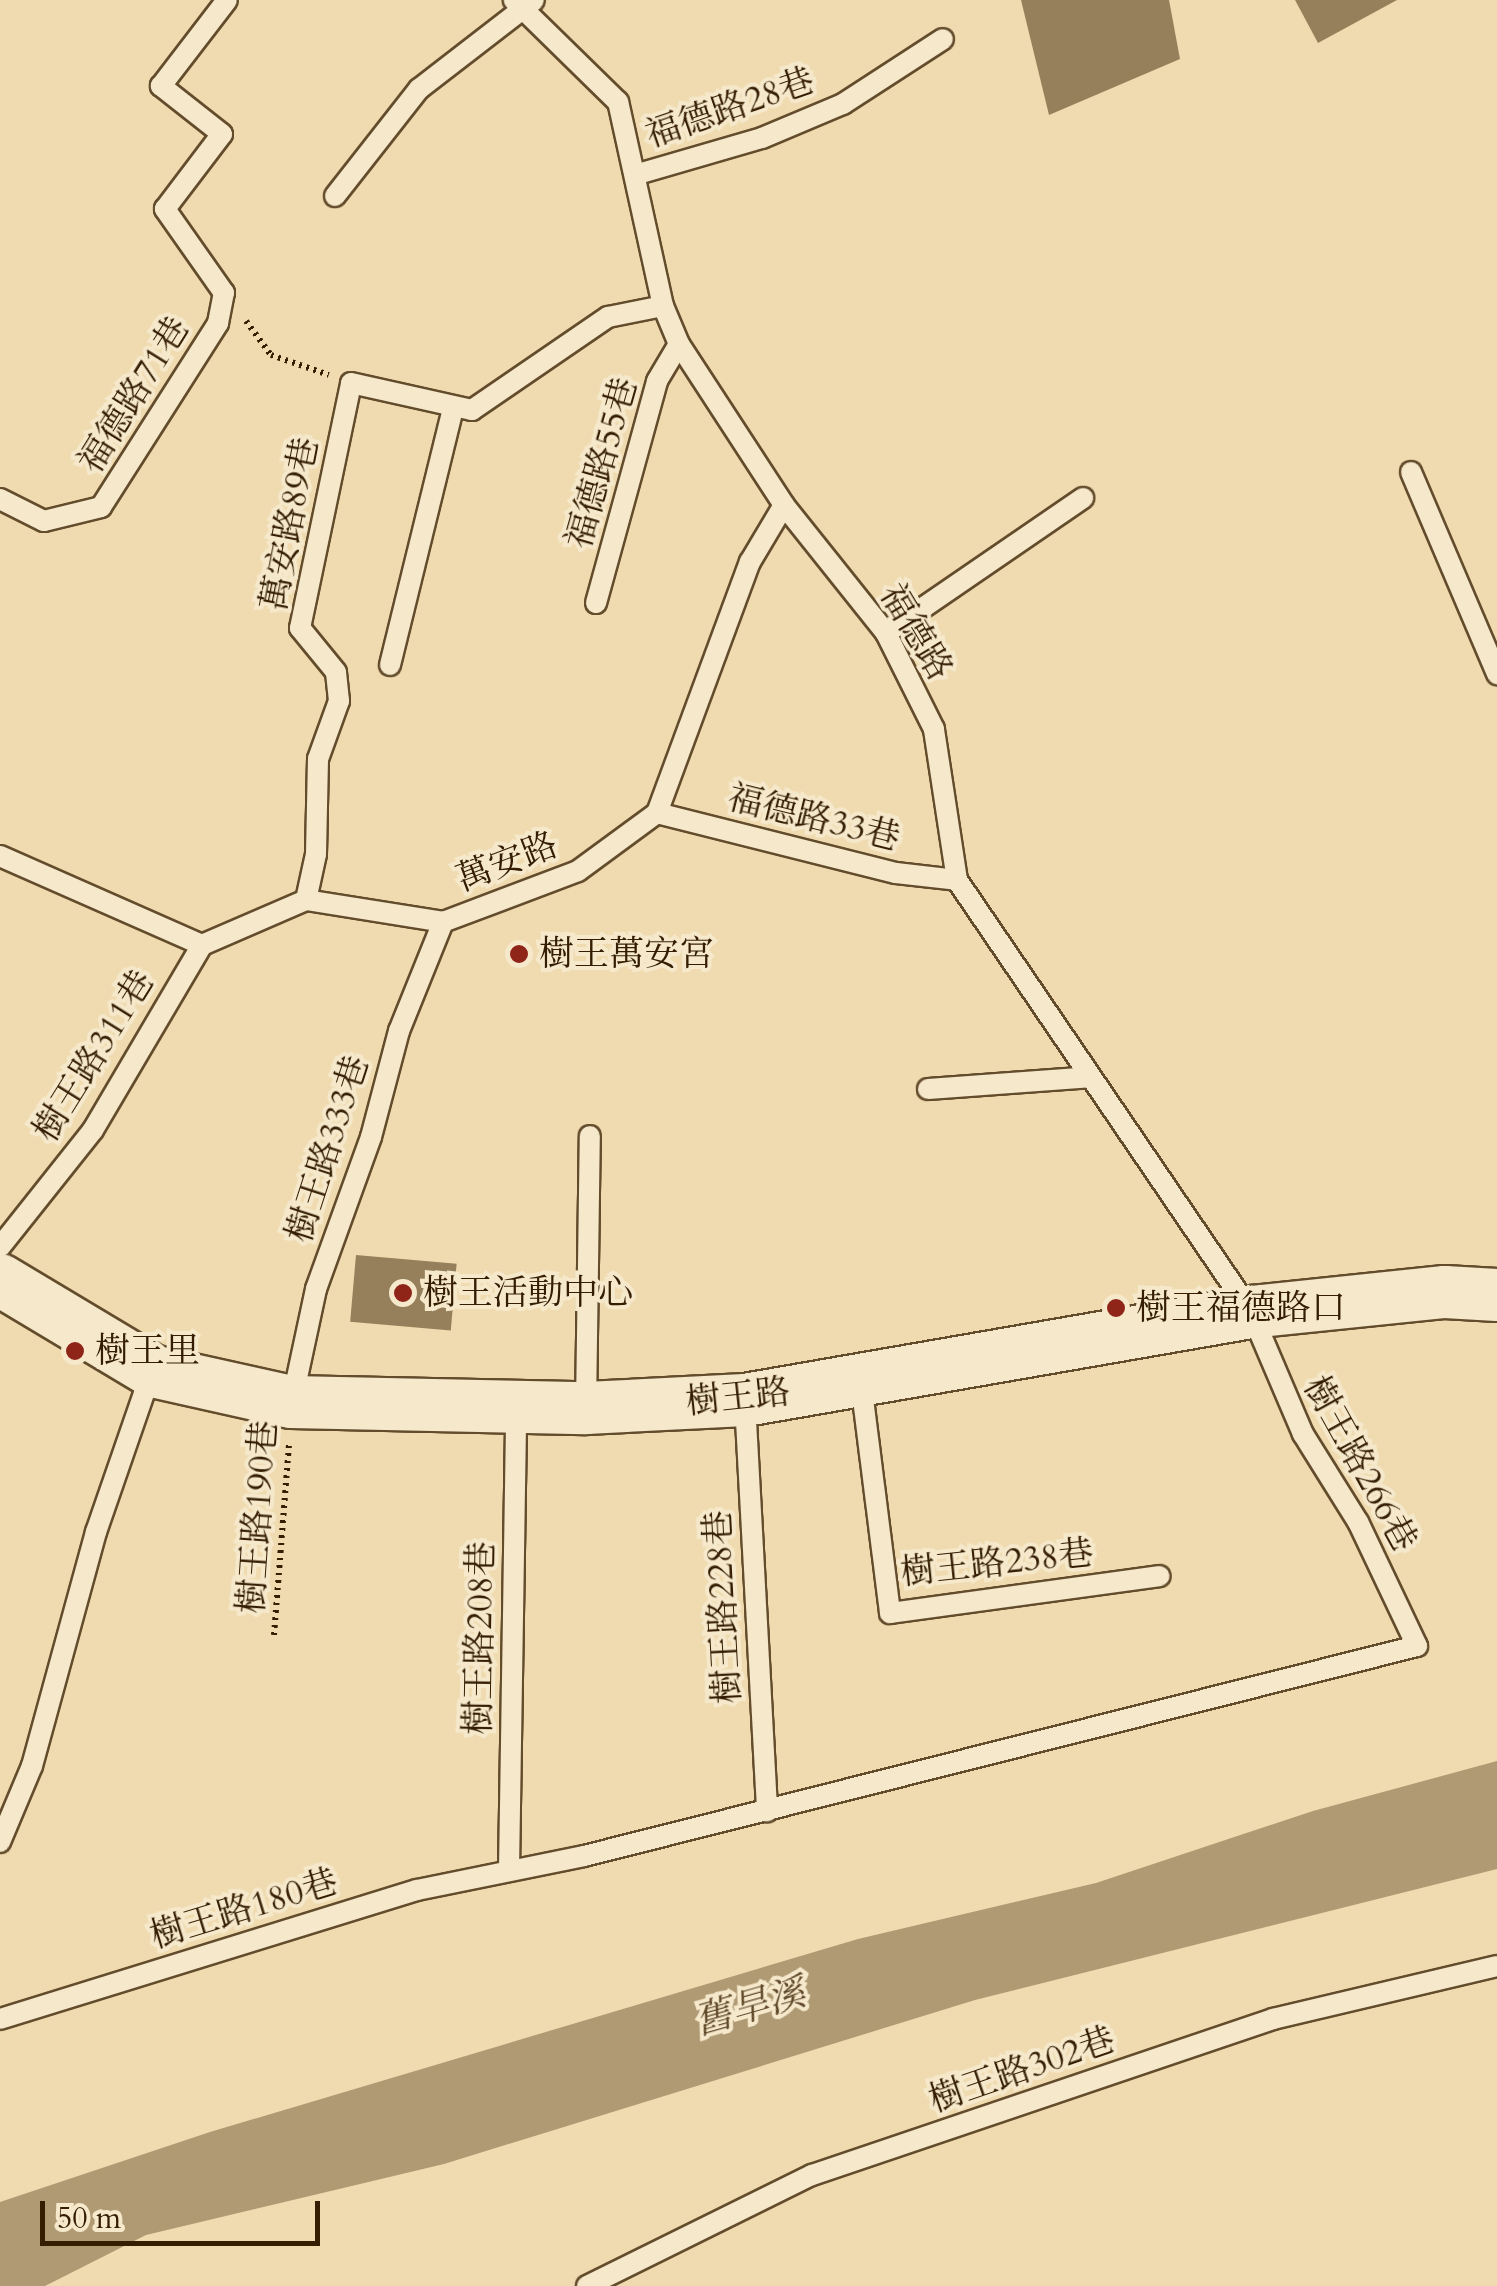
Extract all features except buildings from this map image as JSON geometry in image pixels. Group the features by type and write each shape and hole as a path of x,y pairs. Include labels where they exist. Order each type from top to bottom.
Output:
{"street":[{"name":"樹王路","path":"0,1280 152,1370 291,1402 586,1408 745,1400 1251,1312 1445,1292 1497,1295"}],"lane":[{"name":"福德路71巷","path":"0,500 44,520 101,507 218,323 224,292 165,209 222,134 162,86 227,0"},
{"name":"福德路","path":"522,2 618,102 638,174 663,306 678,344 784,505 886,633 934,729 957,880 1251,1312"},
{"path":"335,196 419,89 522,2"},
{"name":"福德路28巷","path":"638,174 762,138 843,104 943,40"},
{"path":"351,383 453,409 472,410 608,318 663,306"},
{"name":"福德路55巷","path":"596,603 657,381 678,344"},
{"name":"萬安路89巷","path":"306,900 316,854 318,758 339,701 336,672 300,628 351,383"},
{"path":"390,665 453,409"},
{"path":"1411,472 1497,674"},
{"path":"886,633 1083,498"},
{"path":"657,813 750,562 784,505"},
{"name":"萬安路","path":"306,900 443,922 578,871 657,813"},
{"name":"福德路33巷","path":"657,813 896,872 957,880"},
{"path":"0,856 202,945 306,900"},
{"name":"樹王路333巷","path":"291,1402 316,1288 371,1137 400,1031 443,922"},
{"name":"樹王路311巷","path":"0,1247 93,1130 202,945"},
{"path":"928,1089 1090,1077"},
{"path":"586,1408 590,1136"},
{"name":"樹王路266巷","path":"1251,1312 1303,1434 1358,1522 1417,1646"},
{"path":"0,1842 32,1766 96,1532 152,1370"},
{"name":"樹王路238巷","path":"860,1381 890,1613 1160,1576"},
{"name":"樹王路228巷","path":"745,1400 767,1811"},
{"name":"樹王路208巷","path":"508,1870 516,1406"},
{"name":"樹王路180巷","path":"0,2019 416,1890 767,1811 1417,1646"},
{"name":"樹王路302巷","path":"587,2286 812,2176 1272,2020 1497,1966"}],"path":[{"path":"224,292 272,354 351,383"},
{"name":"樹王路190巷","path":"274,1635 291,1402"}],"water":[{"name":"舊旱溪","path":"1497,1761 1497,1869 975,2000 444,2164 146,2235 45,2286 0,2286 0,2202 210,2132 858,1939 1096,1883 1313,1811"}],"place":[{"name":"樹王萬安宮","path":"519,954"},
{"name":"樹王活動中心","path":"403,1293"},
{"name":"樹王福德路口","path":"1116,1308"},
{"name":"樹王里","path":"75,1351"}]}
